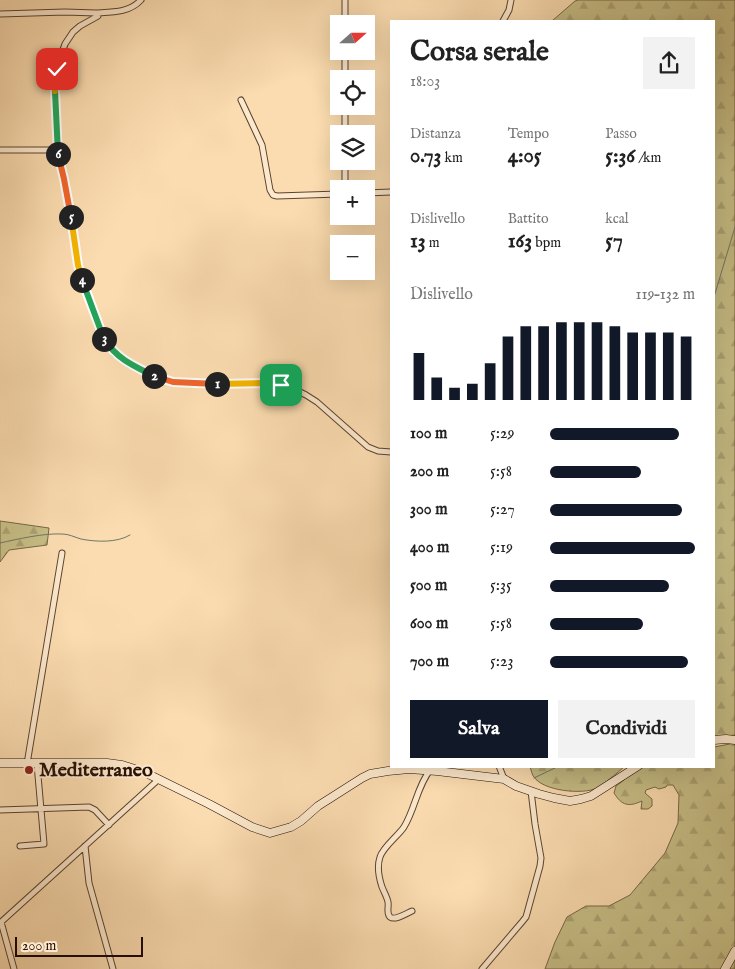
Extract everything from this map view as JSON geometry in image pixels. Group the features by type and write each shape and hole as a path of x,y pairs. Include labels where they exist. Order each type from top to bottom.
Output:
{"main road":[{"path":"715,740 735,740"},
{"path":"0,763 115,764 144,772 252,827 270,833 291,827 326,801 370,774 409,769 504,779 516,786 531,791 562,800 570,800 581,799 602,789 635,768"},
{"path":"724,969 735,951"}],"street":[{"path":"0,14 95,13 124,10 142,0"},
{"path":"345,0 345,15"},
{"path":"503,20 509,10 511,1"},
{"path":"95,13 98,16 80,26 65,44 59,58 55,94 58,150 69,203 79,271 102,335 113,352 135,368 173,382 268,383 294,389 318,402 369,448 390,452"},
{"path":"241,100 262,145 270,192 277,196 330,194"},
{"path":"0,150 58,150"},
{"path":"375,192 390,192"},
{"path":"27,764 62,553"},
{"path":"20,846 44,844 37,764"},
{"path":"499,768 504,779"},
{"path":"412,911 394,918 389,914 388,902 380,879 379,861 383,851 404,827 422,782 430,770"},
{"path":"14,969 0,922 159,779"},
{"path":"482,969 526,916 540,866 541,854 531,791"},
{"path":"0,810 92,808 97,811 108,825"},
{"path":"85,846 89,883 113,969"}],"green space":[{"path":"735,0 735,735 715,737 715,20 553,20 575,1"},
{"path":"0,521 49,528 47,545 9,550 0,562"},
{"path":"735,743 735,969 545,969 567,917 586,906 609,906 630,895 665,853 678,823 679,795 673,785 646,790 645,793 652,799 652,806 648,809 641,809 642,801 630,805 620,801 614,793 616,786 630,773 642,768 715,768 715,747"},
{"path":"531,768 623,768 597,788 583,791 564,790 546,786 533,775"}],"waterway":[{"path":"715,294 735,227"},
{"path":"0,543 55,534 67,534 81,539 100,541 113,541 130,535"},
{"path":"534,778 555,768"}],"place":[{"name":"Mediterraneo","path":"29,770"}],"route":[{"path":"57,69 55,94 57,147 68,196 78,265 95,318 110,348 135,368 168,381 179,383 262,383 281,385"}]}
